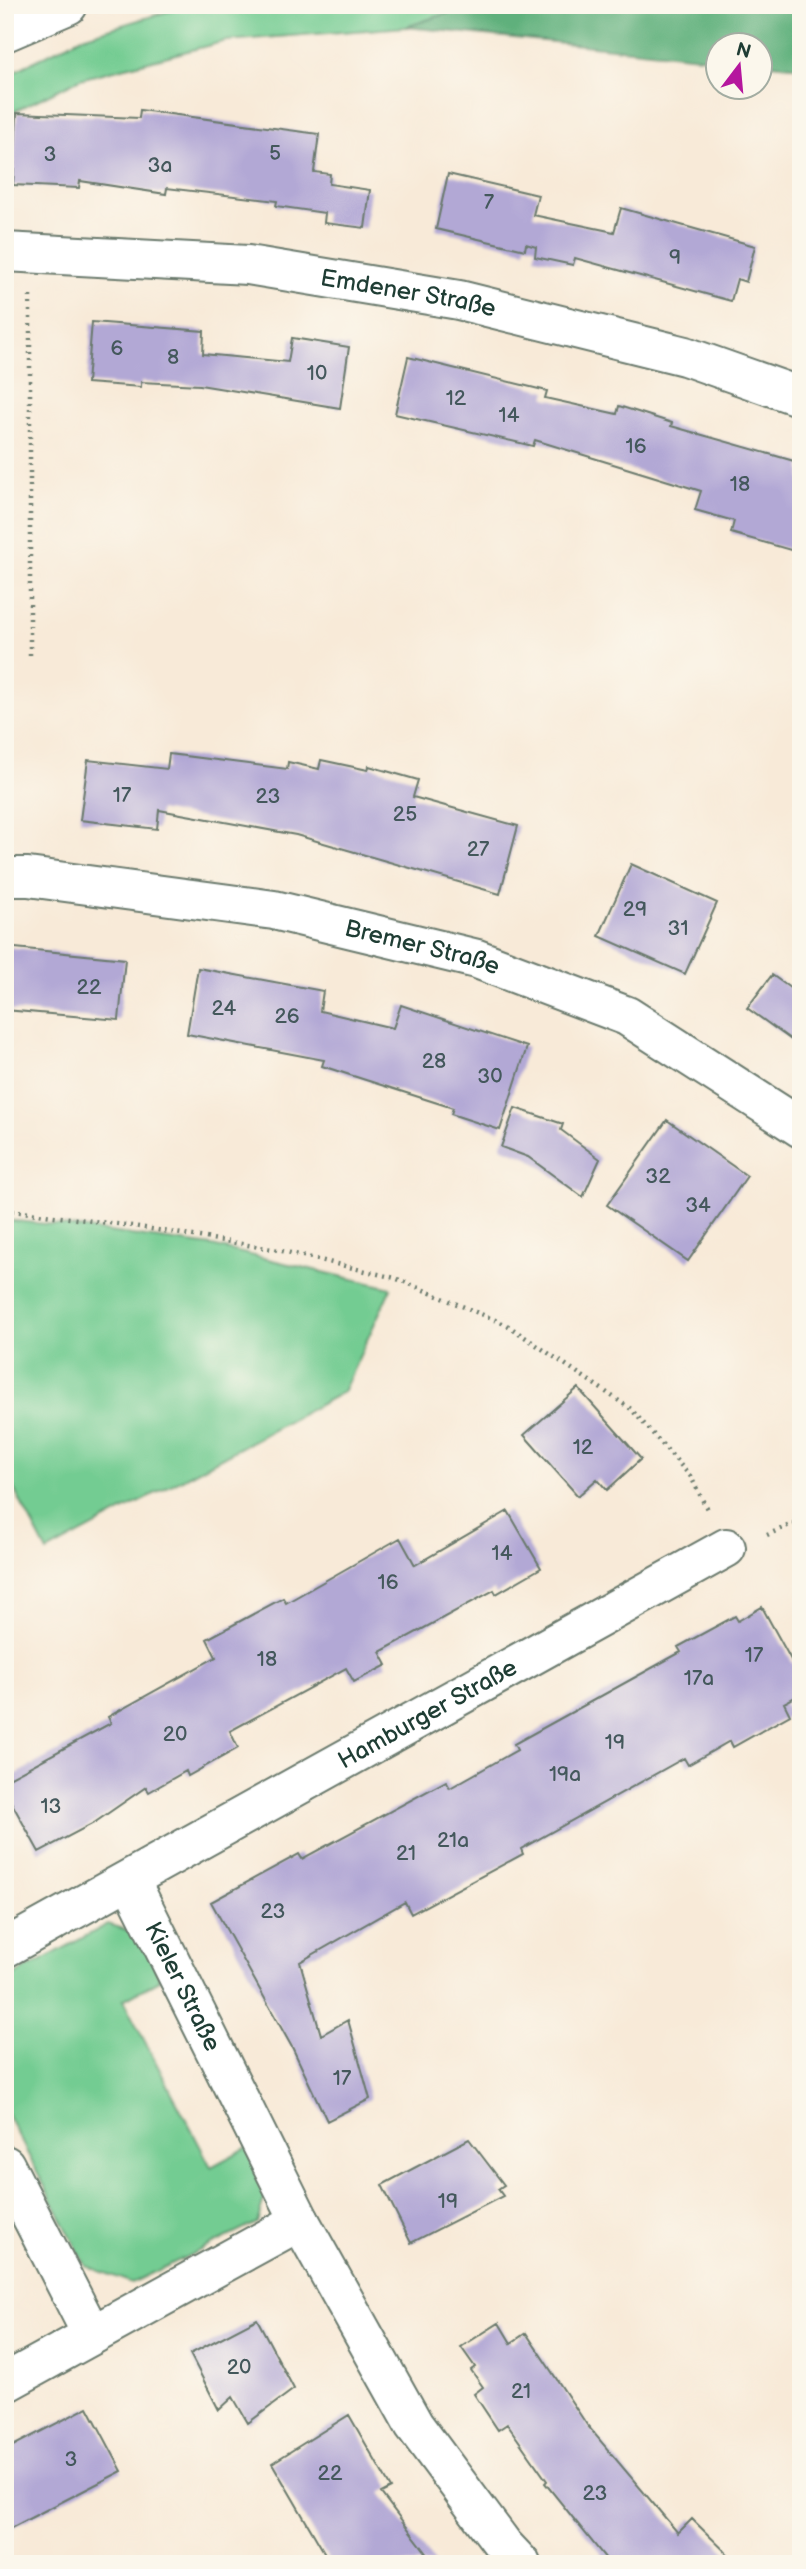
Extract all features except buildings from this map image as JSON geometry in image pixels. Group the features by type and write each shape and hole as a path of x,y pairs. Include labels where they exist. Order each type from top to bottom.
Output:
{"street":[{"path":"5,32 68,5"},
{"name":"Emdener Straße","path":"17,252 248,265 459,300 685,356 801,397"},
{"name":"Bremer Straße","path":"5,877 28,877 274,909 477,960 627,1016 801,1128"},
{"name":"Hamburger Straße","path":"130,1880 726,1548"},
{"path":"5,1948 130,1880"},
{"name":"Kieler Straße","path":"130,1880 300,2221 414,2425 520,2564"},
{"path":"5,2165 92,2336"},
{"path":"5,2383 300,2221"}],"path":[{"path":"17,252 30,656"},
{"path":"5,1210 133,1226 278,1250 394,1278 507,1325 631,1409 691,1477 726,1548"}],"green space":[{"path":"189,5 471,5 406,27 226,41 80,79 5,116 5,76 82,37"},
{"path":"472,5 801,5 801,67 774,64 774,32 704,32 704,58 406,27"},
{"path":"5,1220 212,1246 391,1288 343,1392 47,1552 5,1472"},
{"path":"108,1924 143,1935 160,1980 123,2000 211,2167 248,2147 266,2193 257,2223 132,2283 86,2266 5,2110 5,1980"}]}
